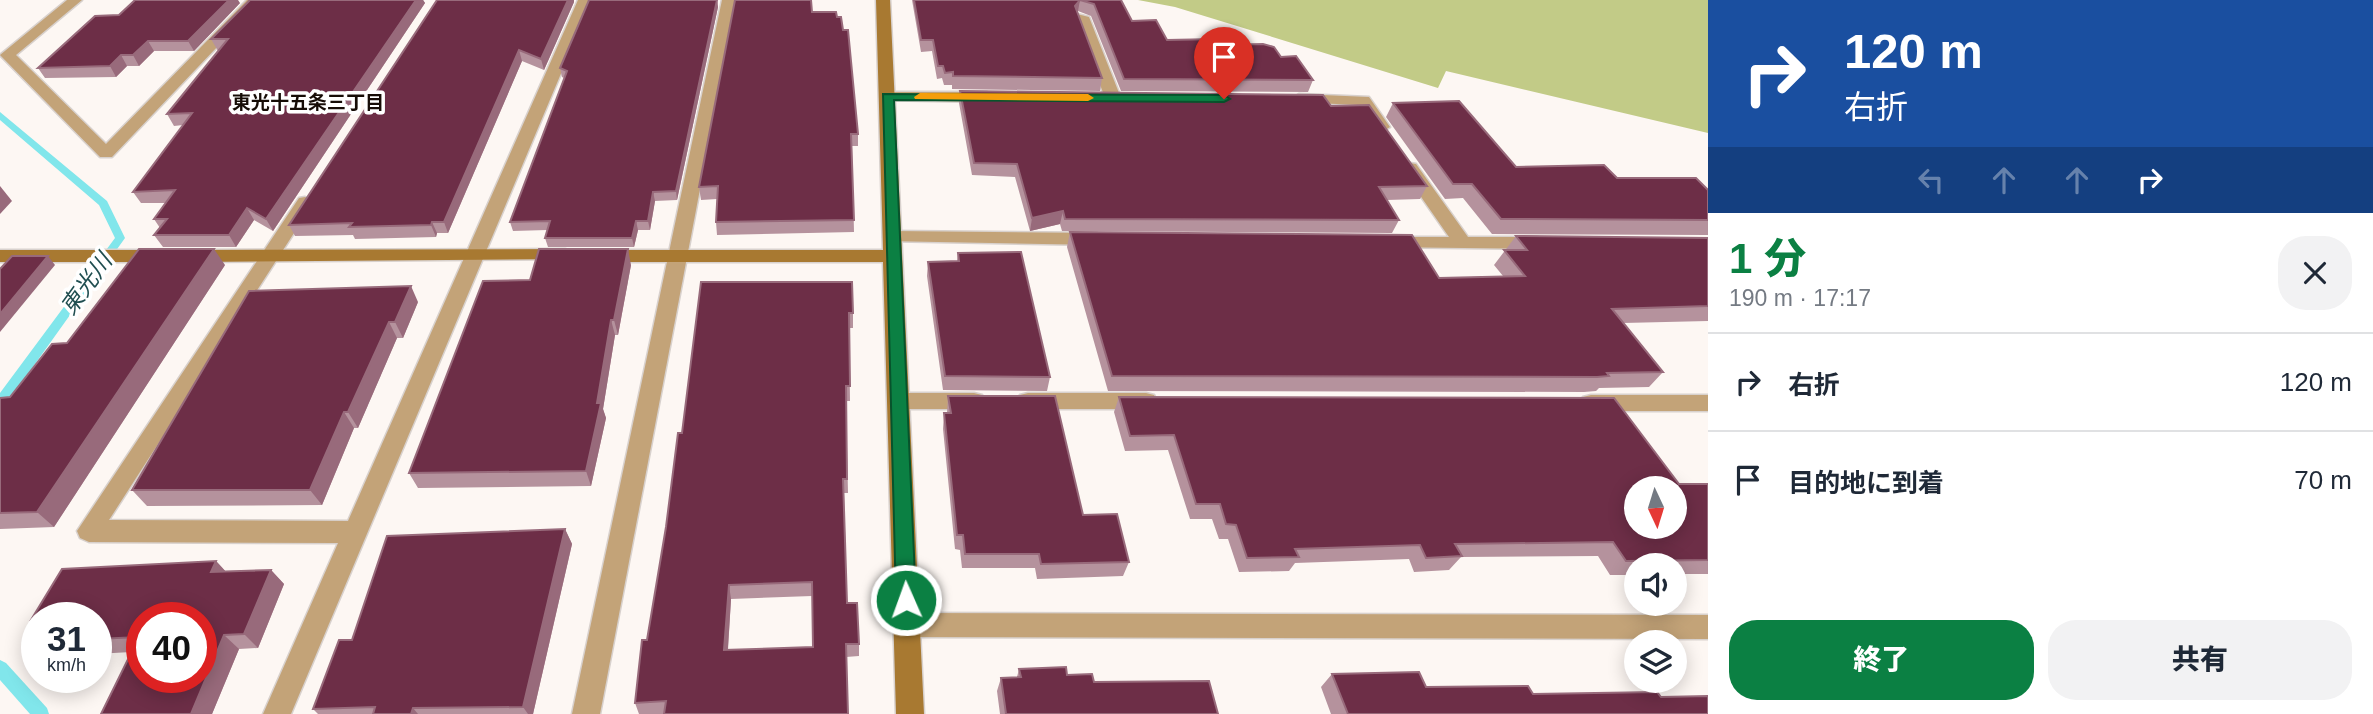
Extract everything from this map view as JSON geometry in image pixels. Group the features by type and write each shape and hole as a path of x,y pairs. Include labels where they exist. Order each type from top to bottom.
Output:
{"street":[{"path":"75,0 8,55 106,153 255,0"},
{"path":"277,714 585,0"},
{"path":"586,714 729,0"},
{"path":"883,0 910,714"},
{"path":"1082,17 1113,98"},
{"path":"888,97 1007,97"},
{"path":"1280,99 1363,100 1463,243"},
{"path":"316,186 89,531 356,532"},
{"path":"3,259 43,256 678,256 1115,240"},
{"path":"1365,242 1558,243"},
{"path":"900,401 1164,401"},
{"path":"1569,403 1708,403"},
{"path":"907,625 1708,627"}],"green space":[{"path":"1138,0 1708,0 1708,133 1446,71 1438,88 1175,7"}],"building":[{"path":"135,0 229,0 188,41 148,41 133,55 121,55 110,66 38,68 95,16 119,15"},
{"path":"250,0 416,0 266,219 247,208 229,235 154,235 167,219 154,219 175,190 133,192 192,113 167,114 228,39 211,39"},
{"path":"437,0 568,0 541,59 519,50 444,222 432,222 431,225 349,227 352,223 289,225"},
{"path":"589,0 717,0 676,191 653,192 648,221 636,221 632,238 545,238 550,221 510,222 567,71 560,68"},
{"path":"735,0 811,0 812,12 836,12 837,17 841,17 843,30 848,30 858,134 851,134 854,220 716,222 718,186 699,187"},
{"path":"914,0 1080,0 1075,6 1102,78 953,76 953,72 945,73 943,66 938,66 933,40 921,40"},
{"path":"1080,0 1121,0 1132,21 1156,20 1167,40 1217,39 1220,45 1263,44 1274,47 1281,57 1296,56 1313,80 1124,79 1094,4"},
{"path":"960,91 1323,95 1331,106 1369,105 1427,186 1379,187 1399,220 1065,219 1063,211 1032,218 1017,164 974,163"},
{"path":"1459,101 1516,167 1604,165 1617,178 1696,178 1708,190 1708,220 1501,219 1472,184 1453,184 1393,103"},
{"path":"1070,232 1412,235 1439,278 1525,276 1504,250 1527,250 1516,236 1708,238 1708,306 1612,309 1663,372 1607,373 1609,376 1597,377 1112,376"},
{"path":"139,249 214,249 37,512 0,513 0,398 10,397 52,344 67,343"},
{"path":"539,249 628,249 614,320 611,320 597,403 601,403 586,471 409,473 483,281 530,280"},
{"path":"1021,252 1050,377 945,376 928,262 959,261 958,253"},
{"path":"12,256 48,256 0,314 0,269"},
{"path":"701,282 852,282 853,313 849,313 850,386 846,386 847,479 843,479 847,603 857,603 859,644 846,644 848,714 664,714 666,701 635,703 642,640 647,640 678,433 682,433","holes":["812,582 813,647 724,650 729,585"]},
{"path":"411,286 395,322 389,322 348,412 344,412 310,490 132,490 249,291"},
{"path":"948,396 1055,396 1083,515 1117,514 1129,562 1041,564 1039,554 965,554 963,535 957,535 944,413 951,413"},
{"path":"1119,397 1614,398 1673,476 1624,476 1624,539 1687,539 1687,484 1708,484 1708,560 1687,560 1687,553 1624,553 1624,558 1613,542 1455,544 1462,556 1426,558 1420,545 1295,549 1299,557 1247,558 1236,525 1226,524 1220,504 1196,504 1174,435 1130,436"},
{"path":"565,529 523,707 413,708 411,714 373,714 375,707 313,709 339,640 352,640 387,536"},
{"path":"216,561 211,572 271,570 244,634 224,635 217,652 217,602 126,602 126,638 112,638 112,602 42,602 62,569"},
{"path":"126,663 126,693 200,693 191,714 101,714"},
{"path":"1066,667 1067,675 1092,674 1094,682 1209,681 1218,714 1006,714 1001,678 1021,677 1019,669"},
{"path":"1419,672 1426,687 1528,686 1533,694 1624,693 1658,693 1661,697 1708,696 1708,714 1348,714 1332,674"}],"waterway":[{"name":"東光川","path":"0,115 103,203 120,238 0,403"},
{"name":"東光川","path":"0,668 41,714"}],"slow traffic":[{"path":"920,97 1088,98"}],"district":[{"name":"東光十五条三丁目","path":"308,102"}],"route":[{"path":"906,600 888,97 1224,99"}]}
